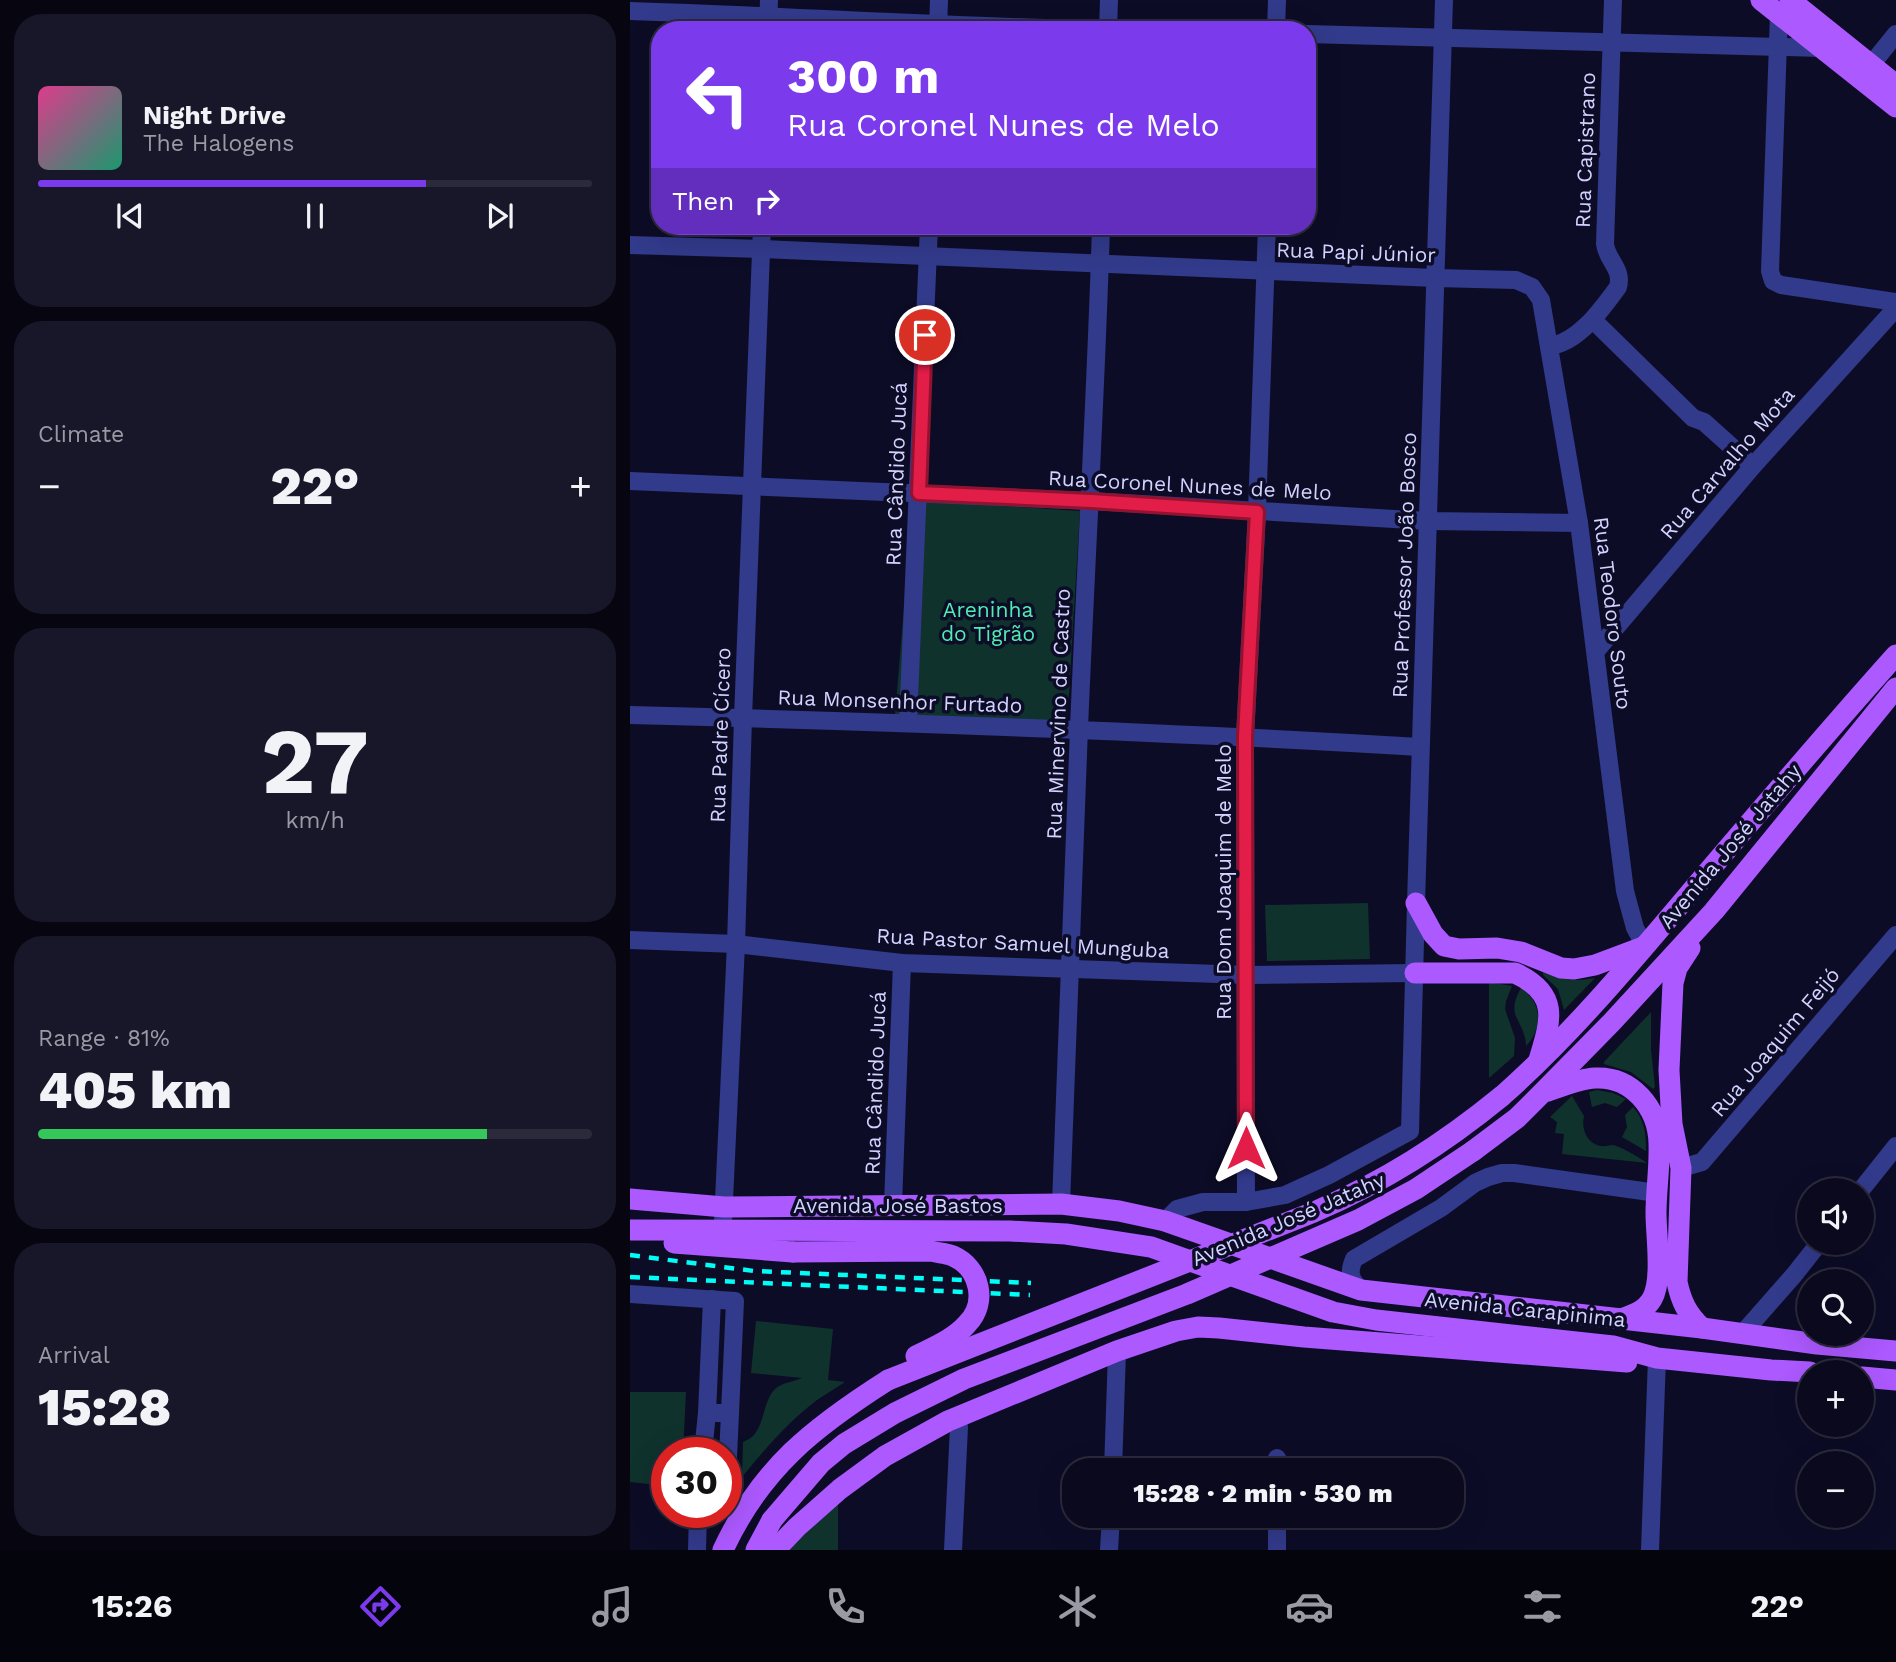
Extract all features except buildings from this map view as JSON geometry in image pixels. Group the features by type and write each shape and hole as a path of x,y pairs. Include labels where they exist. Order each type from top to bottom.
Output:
{"main road":[{"path":"1761,0 1784,7 1871,65 1896,85"},
{"path":"1784,7 1821,48 1896,107"},
{"name":"Avenida José Jatahy","path":"723,1550 733,1527 750,1500 782,1460 848,1405 888,1380 1350,1196 1427,1153 1463,1128 1537,1065 1593,1006 1896,655"},
{"name":"Avenida José Jatahy","path":"756,1550 772,1520 829,1457 844,1444 895,1413 964,1379 1187,1294 1358,1220 1445,1171 1517,1118 1611,1023 1714,911 1896,688"},
{"path":"1416,902 1433,934 1444,946 1459,949 1497,948 1521,952 1561,968 1574,969 1595,965 1645,946"},
{"path":"1702,1328 1685,1308 1676,1282 1681,1168 1672,1124 1669,1070 1673,983 1677,968 1714,911"},
{"path":"1415,973 1516,973 1529,979 1544,996 1549,1010 1549,1025 1537,1065"},
{"path":"1543,1093 1595,1078 1611,1080 1634,1090 1648,1105 1655,1119 1659,1143 1657,1284 1653,1298 1647,1306 1636,1314 1619,1319"},
{"name":"Avenida José Bastos","path":"630,1199 724,1207 1061,1204 1119,1211 1165,1221"},
{"name":"Avenida Carapinima","path":"1165,1221 1361,1290 1896,1352"},
{"name":"Avenida José Bastos","path":"630,1230 722,1238 1010,1231 1066,1234 1151,1247"},
{"path":"630,1236 646,1240 722,1238 793,1252 931,1251 953,1256 975,1276 980,1289 974,1316 966,1326 946,1340 904,1363 888,1380"},
{"name":"Avenida Carapinima","path":"1151,1247 1333,1312 1376,1320 1613,1346 1651,1356 1797,1371"},
{"path":"775,1550 840,1489 886,1456 948,1421 1117,1351 1176,1331 1198,1327 1629,1362 1651,1356"},
{"path":"1874,1378 1896,1380"}],"street":[{"path":"938,21 939,0"},
{"path":"1108,21 1109,0"},
{"path":"1276,21 1277,0"},
{"name":"Rua Professor João Bosco","path":"1246,1202 1285,1195 1329,1175 1410,1131 1444,0"},
{"name":"Rua Capistrano","path":"1549,346 1562,343 1593,320 1618,287 1616,266 1608,258 1605,244 1613,0"},
{"path":"1784,7 1779,48 1770,271 1773,281 1781,285 1896,302"},
{"path":"630,11 768,15 853,21"},
{"path":"1316,34 1821,48"},
{"path":"1871,65 1896,34"},
{"name":"Rua Padre Cícero","path":"722,1238 736,944 762,235"},
{"name":"Rua Cândido Jucá","path":"908,723 929,235"},
{"name":"Rua Minervino de Castro","path":"1061,1204 1101,235"},
{"name":"Rua Dom Joaquim de Melo","path":"1246,1202 1245,736 1257,512 1267,235"},
{"name":"Rua Papi Júnior","path":"630,245 1517,280 1532,287"},
{"name":"Rua Teodoro Souto","path":"1532,287 1541,300 1579,523 1625,891 1635,928 1645,946"},
{"name":"Rua Carvalho Mota","path":"1595,651 1754,466 1896,308"},
{"path":"1593,320 1693,418 1704,422 1754,466"},
{"name":"Rua Coronel Nunes de Melo","path":"630,481 1091,501 1428,522 1579,523"},
{"name":"Rua Monsenhor Furtado","path":"630,715 1079,729 1420,747"},
{"name":"Rua Joaquim Feijó","path":"1681,1168 1702,1162 1896,935"},
{"name":"Rua Pastor Samuel Munguba","path":"630,940 736,944 902,963 1247,975 1415,973"},
{"name":"Rua Cândido Jucá","path":"893,1205 902,963"},
{"path":"1871,1178 1896,1146"},
{"path":"1361,1290 1352,1282 1350,1269 1354,1259 1488,1177 1502,1173 1514,1174 1657,1193"},
{"path":"1165,1221 1177,1209 1203,1202 1246,1202"},
{"path":"1742,1334 1810,1255"},
{"path":"630,1294 735,1301 729,1437"},
{"path":"704,1437 712,1299"},
{"path":"1113,1458 1117,1351"},
{"path":"1650,1550 1651,1356"},
{"path":"706,1413 730,1413"},
{"path":"953,1550 959,1427"},
{"path":"697,1550 698,1528"},
{"path":"1109,1550 1110,1528"},
{"path":"1277,1528 1277,1550"}],"green space":[{"name":"Areninha do Tigrão","path":"913,500 1080,511 1067,727 895,715"},
{"path":"1368,903 1370,959 1267,961 1265,905"},
{"path":"1543,972 1569,980 1595,978 1564,1010 1558,989"},
{"path":"1489,982 1512,986 1505,1009 1515,1038 1514,1056 1489,1078"},
{"path":"1521,988 1533,1000 1538,1015 1536,1031 1526,1046 1514,1006"},
{"path":"1651,1012 1653,1089 1631,1072 1604,1064"},
{"path":"1597,1090 1626,1099 1617,1107 1605,1103 1592,1107 1589,1092"},
{"path":"1572,1096 1584,1116 1584,1131 1592,1142 1602,1146 1616,1146 1647,1163 1562,1154 1564,1134 1555,1133 1557,1122 1550,1117"},
{"path":"1633,1107 1644,1128 1646,1151 1622,1137 1627,1127 1625,1115"},
{"path":"756,1321 833,1329 828,1380 845,1382 796,1417 742,1477 743,1442 757,1431 771,1394 781,1385 802,1378 751,1373"},
{"path":"630,1392 686,1392 684,1437 651,1437 651,1484 630,1482"},
{"path":"838,1496 838,1550 784,1550"}],"railway":[{"path":"630,1255 754,1271 1031,1283"},
{"path":"630,1277 1030,1295"}],"route":[{"path":"925,335 919,493 1257,512 1245,736 1246,1148"}]}
